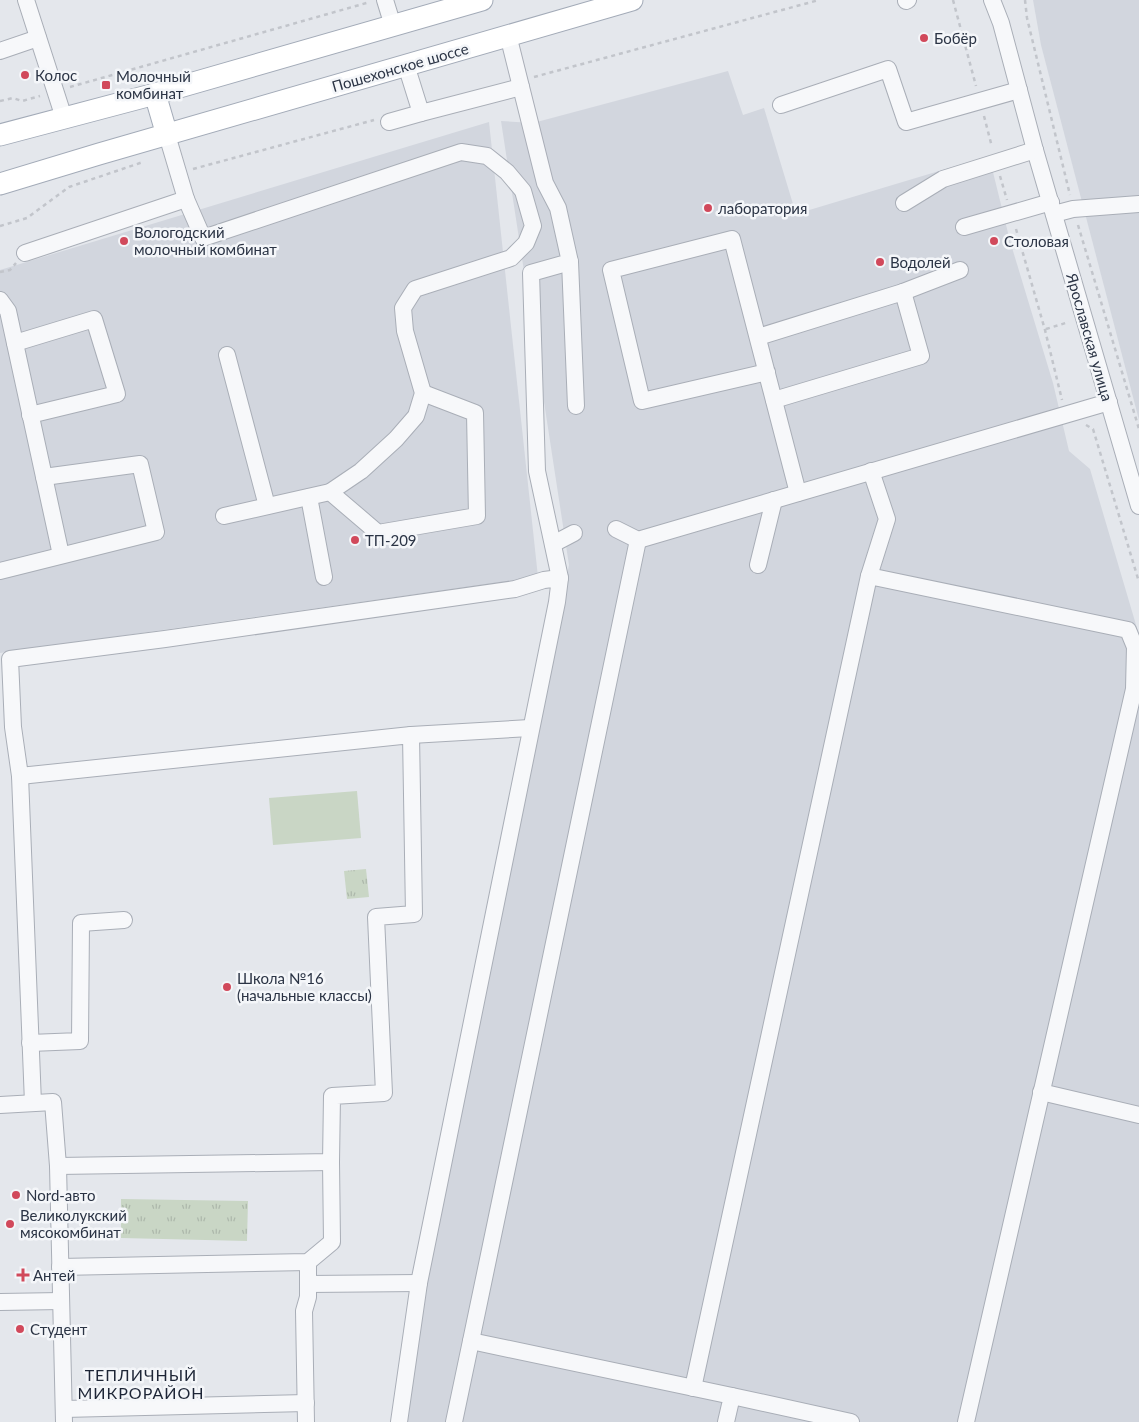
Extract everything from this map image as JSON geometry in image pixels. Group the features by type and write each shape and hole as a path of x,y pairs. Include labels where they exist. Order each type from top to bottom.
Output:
{"main road":[{"name":"Пошехонское шоссе","path":"0,184 632,0"},
{"path":"0,135 155,94 478,1"},
{"path":"155,94 167,135"}],"street":[{"path":"26,0 64,118"},
{"path":"385,0 393,26"},
{"name":"Ярославская улица","path":"992,0 1001,23 1035,150 1139,506"},
{"name":"Ярославская улица","path":"1001,0 1001,23"},
{"path":"508,35 545,183 558,208 570,262 576,406"},
{"path":"0,51 38,38"},
{"path":"406,65 421,113"},
{"path":"781,105 888,69 906,122 1019,90"},
{"path":"389,122 521,87"},
{"path":"167,135 186,199 203,238 461,152 487,156 507,172 523,191 533,226 526,243 511,258 415,289 403,308 405,331 423,393 416,416 396,439 361,471 330,492 224,516"},
{"path":"904,203 943,179 1035,150"},
{"path":"26,253 186,199"},
{"path":"964,228 1011,214 1053,208 1073,209 1139,204"},
{"path":"767,372 642,401 611,270 732,239 758,337 798,492"},
{"path":"399,1422 419,1283 557,602 560,578 537,472 531,273 570,262"},
{"path":"758,337 903,292 960,270"},
{"path":"774,400 921,356 903,292"},
{"path":"0,300 8,311 61,555"},
{"path":"15,343 94,319 117,394 30,415"},
{"path":"227,355 267,506"},
{"path":"330,492 378,533 477,516 476,414 423,393"},
{"path":"616,529 638,540 1109,402"},
{"path":"0,571 156,532 140,464 44,477"},
{"path":"693,1388 869,576 887,519 871,471"},
{"path":"309,497 324,578"},
{"path":"758,566 774,500"},
{"path":"553,544 574,533"},
{"path":"454,1422 638,540"},
{"path":"869,576 1128,630 1135,648 1134,689 966,1422"},
{"path":"32,1103 20,776 6,727 10,660 165,640 515,589 544,580 560,578"},
{"path":"20,776 411,735 530,728"},
{"path":"60,1267 308,1262 332,1242 332,1096 384,1094 376,917 414,914 411,735"},
{"path":"30,1043 80,1041 80,923 124,920"},
{"path":"1042,1092 1139,1114"},
{"path":"0,1105 54,1102 58,1166 64,1416 306,1403"},
{"path":"58,1166 331,1162"},
{"path":"306,1422 304,1311 308,1297 308,1262"},
{"path":"308,1284 419,1283"},
{"path":"0,1302 61,1301"},
{"path":"471,1341 851,1422"},
{"path":"726,1422 732,1396"}],"path":[{"path":"0,101 13,98 22,101 376,0"},
{"path":"953,0 996,162 1045,330 1061,396 1067,414 1072,420 1093,429 1139,582"},
{"path":"0,226 27,218 69,187 143,162"}],"shaded area":[{"path":"1033,0 1139,0 1139,420 1041,45"},
{"path":"728,71 743,115 764,108 796,214 989,156 1010,241 1053,383 1069,451 1090,469 1139,635 1139,1422 396,1422 418,1286 569,565 501,121 533,123"},
{"name":"Вологодский молочный комбинат","path":"489,122 538,577 0,653 0,270"}],"green space":[{"path":"357,791 361,838 273,845 269,798"},
{"path":"366,869 369,897 347,899 344,871"},
{"path":"121,1199 248,1201 247,1241 121,1238"}],"place":[{"name":"Бобёр","path":"924,38"},
{"name":"Колос","path":"25,75"},
{"name":"Молочный комбинат","path":"106,85"},
{"name":"лаборатория","path":"708,208"},
{"name":"Вологодский молочный комбинат","path":"124,241"},
{"name":"Столовая","path":"994,241"},
{"name":"Водолей","path":"880,262"},
{"name":"ТП-209","path":"355,540"},
{"name":"Школа №16 (начальные классы)","path":"227,987"},
{"name":"Nord-авто","path":"16,1195"},
{"name":"Великолукский мясокомбинат","path":"10,1224"},
{"name":"Антей","path":"23,1275"},
{"name":"Студент","path":"20,1329"}],"district":[{"name":"ТЕПЛИЧНЫЙ МИКРОРАЙОН","path":"141,1383"}]}
